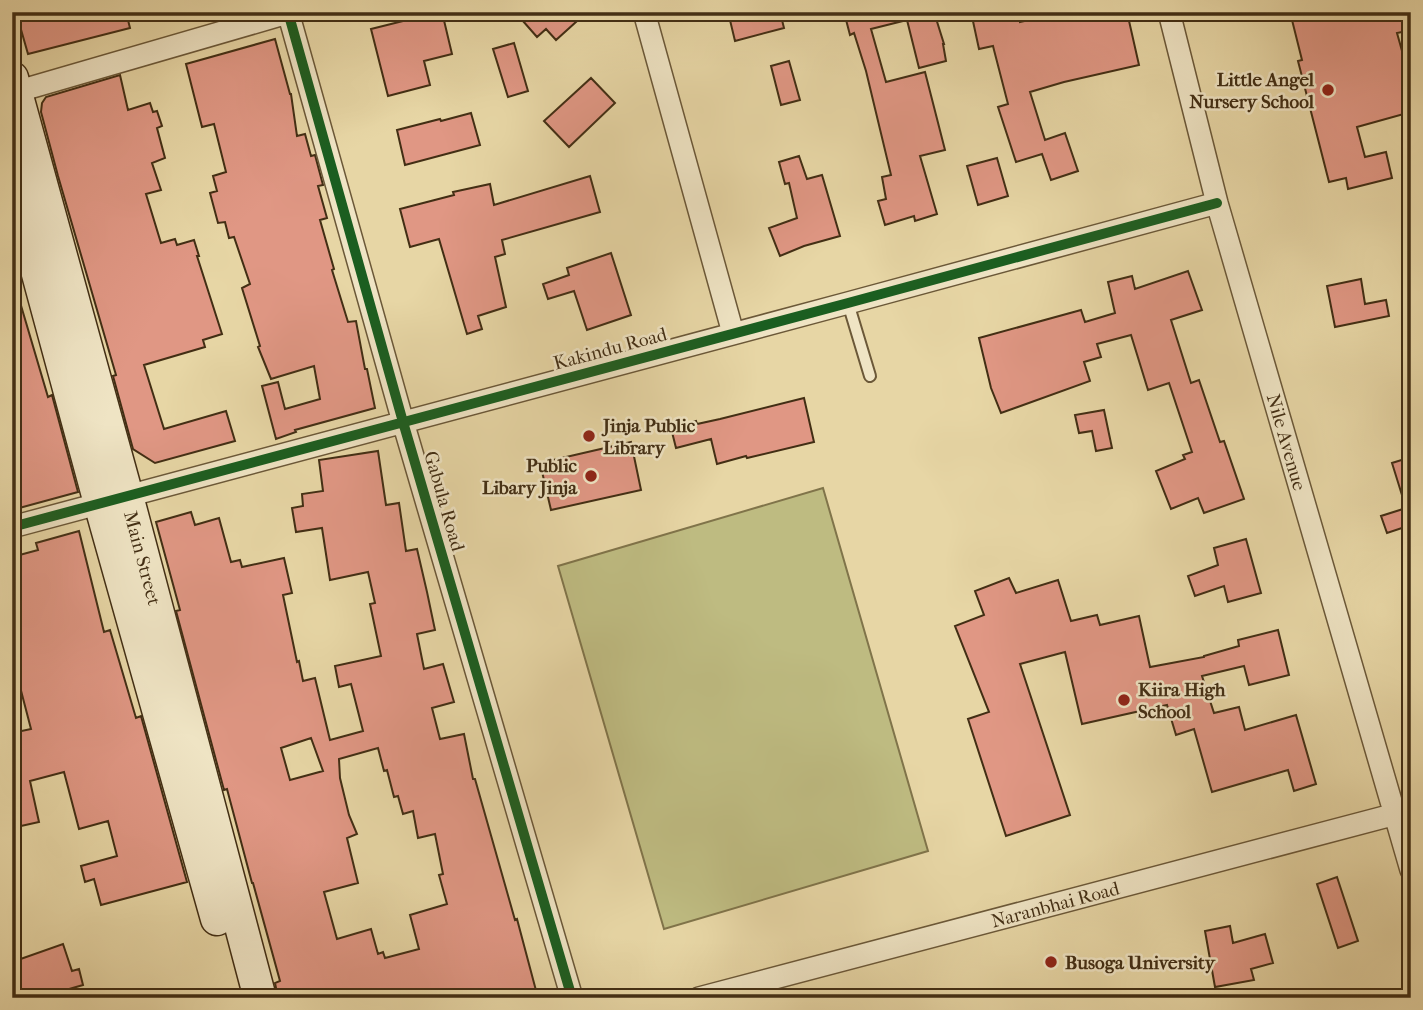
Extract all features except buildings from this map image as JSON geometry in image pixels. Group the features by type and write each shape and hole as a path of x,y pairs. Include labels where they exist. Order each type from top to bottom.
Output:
{"street":[{"path":"14,88 289,12"},
{"name":"Gabula Road","path":"289,12 403,422 572,998"},
{"path":"644,12 733,333"},
{"name":"Nile Avenue","path":"1169,12 1217,203 1403,812 1411,870"},
{"name":"Main Street","path":"14,88 113,500 239,998"},
{"name":"Main Street","path":"12,178 113,500 260,998"},
{"name":"Kakindu Road","path":"12,527 1217,203"},
{"name":"Naranbhai Road","path":"699,998 1403,812"}],"lane":[{"path":"848,303 870,376"}],"shaded area":[{"path":"823,488 928,851 664,929 558,566"}],"cycle path":[{"path":"288,12 403,422 572,998"},
{"path":"12,527 1217,203"}],"place":[{"name":"Little Angel Nursery School","path":"1328,90"},
{"name":"Jinja Public Library","path":"589,436"},
{"name":"Public Libary Jinja","path":"591,476"},
{"name":"Kiira High School","path":"1124,700"},
{"name":"Busoga University","path":"1051,962"}]}
